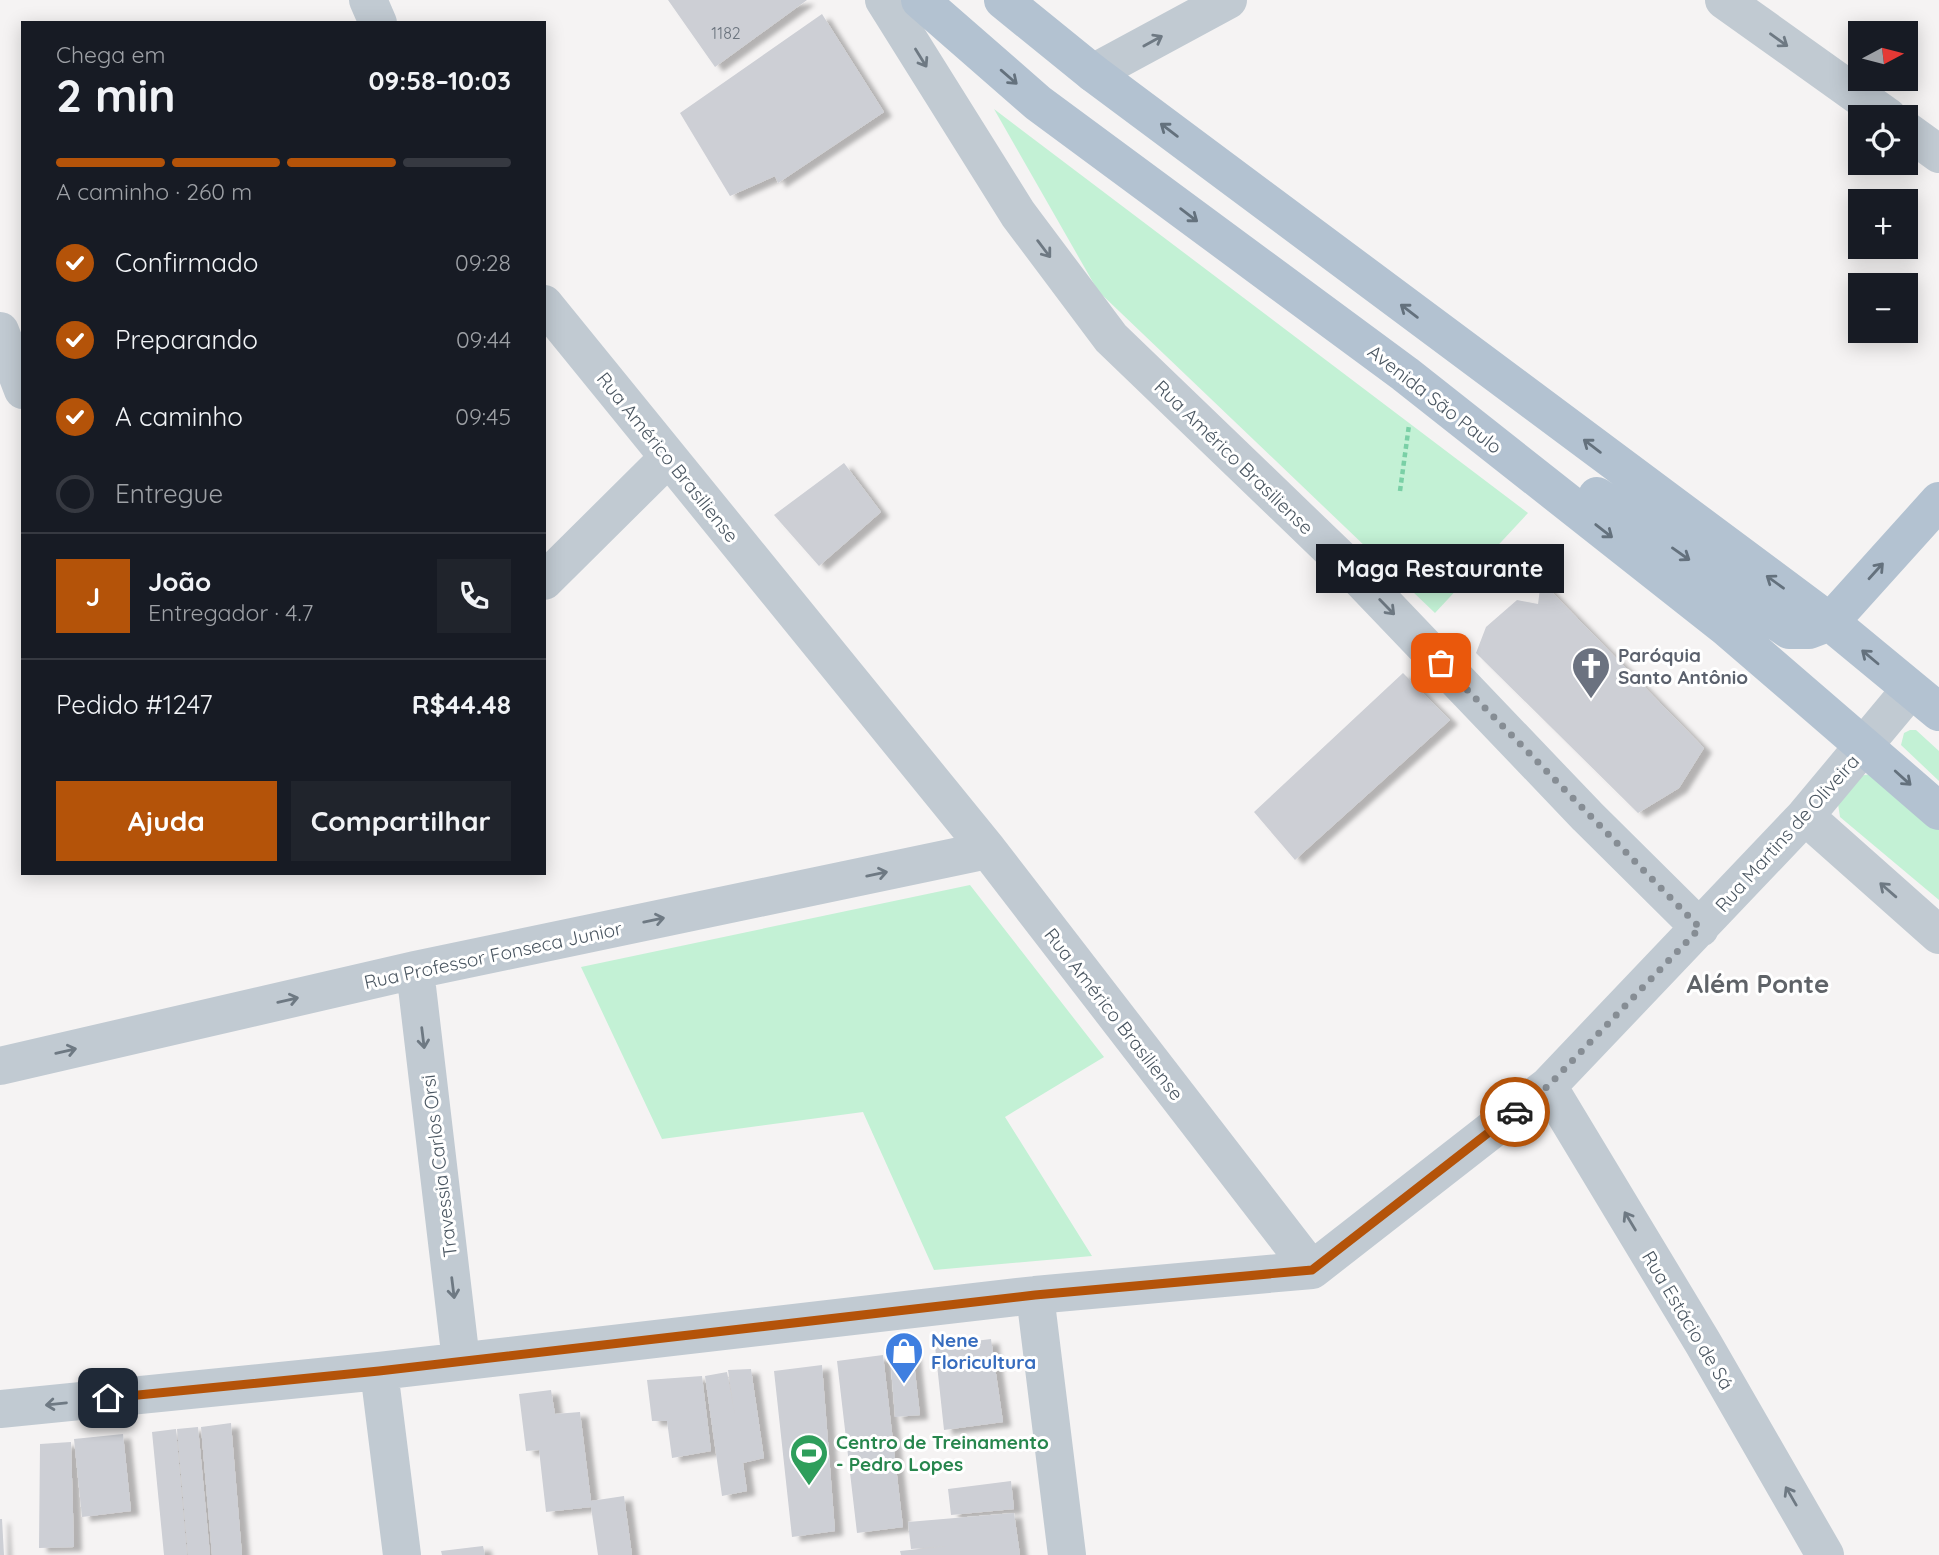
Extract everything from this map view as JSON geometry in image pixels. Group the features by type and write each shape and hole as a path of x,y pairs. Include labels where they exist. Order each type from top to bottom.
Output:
{"main road":[{"name":"Avenida São Paulo","path":"920,0 1038,103 1415,381 1727,628 1866,745 1939,811"},
{"path":"1003,0 1093,73 1830,622 1925,701"},
{"path":"1496,446 1578,482 1789,630 1809,630 1830,622 1939,501"}],"street":[{"path":"368,0 377,21"},
{"name":"Rua Américo Brasiliense","path":"884,0 1018,214 1111,338 1349,567 1587,816 1700,928"},
{"path":"1093,73 1228,0"},
{"path":"1724,0 1871,105"},
{"path":"1918,139 1939,154"},
{"name":"Rua Américo Brasiliense","path":"546,306 988,850 1312,1270"},
{"path":"8,348 21,384"},
{"path":"546,579 668,458"},
{"name":"Rua Martins de Oliveira","path":"1312,1270 1548,1086 1805,816 1866,745 1925,701"},
{"path":"1805,816 1939,935"},
{"name":"Rua Professor Fonseca Junior","path":"0,1066 415,970 988,850"},
{"name":"Travessia Carlos Orsi","path":"415,970 461,1361"},
{"name":"Rua Estácio de Sá","path":"1548,1086 1825,1555"},
{"path":"0,1409 379,1371 1035,1295 1312,1270"},
{"path":"1035,1295 1067,1555"},
{"path":"379,1371 402,1555"}],"path":[{"path":"1400,491 1415,381"}],"green space":[{"path":"994,109 1528,513 1435,613 1098,291"},
{"path":"1916,730 1939,751 1939,781 1901,745 1904,733"},
{"path":"1876,773 1939,829 1939,900 1840,817 1838,804 1859,776"},
{"path":"970,885 1104,1057 1005,1117 1092,1256 934,1270 863,1112 662,1139 581,967"}],"building":[{"path":"668,0 807,0 715,67"},
{"path":"822,14 884,112 778,183 775,176 730,196 680,113"},
{"path":"844,463 881,512 819,566 774,515"},
{"name":"Paróquia Santo Antônio","path":"1541,581 1704,748 1679,788 1638,813 1476,653 1486,627 1517,600 1538,604"},
{"path":"1403,673 1450,720 1295,860 1254,812"},
{"path":"991,1339 1003,1422 944,1430 935,1346"},
{"name":"Nene Floricultura","path":"913,1354 920,1415 895,1417 890,1355"},
{"path":"883,1355 903,1527 857,1533 837,1361"},
{"name":"Centro de Treinamento - Pedro Lopes","path":"822,1365 835,1531 792,1537 774,1371"},
{"path":"751,1369 764,1458 743,1463 747,1491 722,1496 705,1376 727,1372 735,1416 728,1370"},
{"path":"702,1376 711,1451 672,1458 667,1421 652,1421 647,1380"},
{"path":"551,1390 555,1414 580,1412 591,1501 624,1496 632,1555 598,1555 591,1507 546,1512 539,1450 526,1451 519,1394"},
{"path":"231,1423 242,1555 212,1555 201,1427"},
{"path":"198,1427 210,1555 188,1555 177,1429"},
{"path":"176,1429 187,1555 164,1555 152,1432"},
{"path":"123,1434 131,1511 82,1517 74,1439"},
{"path":"71,1442 74,1547 39,1548 40,1444"},
{"path":"1011,1481 1014,1509 951,1515 948,1489"},
{"path":"1014,1513 1020,1555 901,1555 900,1551 948,1546 911,1549 908,1522"},
{"path":"2,1519 4,1555 0,1555"},
{"path":"483,1546 485,1555 442,1555 441,1551"}],"way so far":[{"path":"1441,663 1587,816 1700,928 1548,1086 1515,1112"}],"place":[{"name":"Maga Restaurante","path":"1441,663"},
{"name":"Paróquia Santo Antônio","path":"1591,700"},
{"name":"Nene Floricultura","path":"904,1385"},
{"name":"Centro de Treinamento - Pedro Lopes","path":"809,1487"}],"district":[{"name":"Além Ponte","path":"1758,984"}],"route":[{"path":"108,1398 379,1371 1035,1295 1312,1270 1515,1112"}]}
